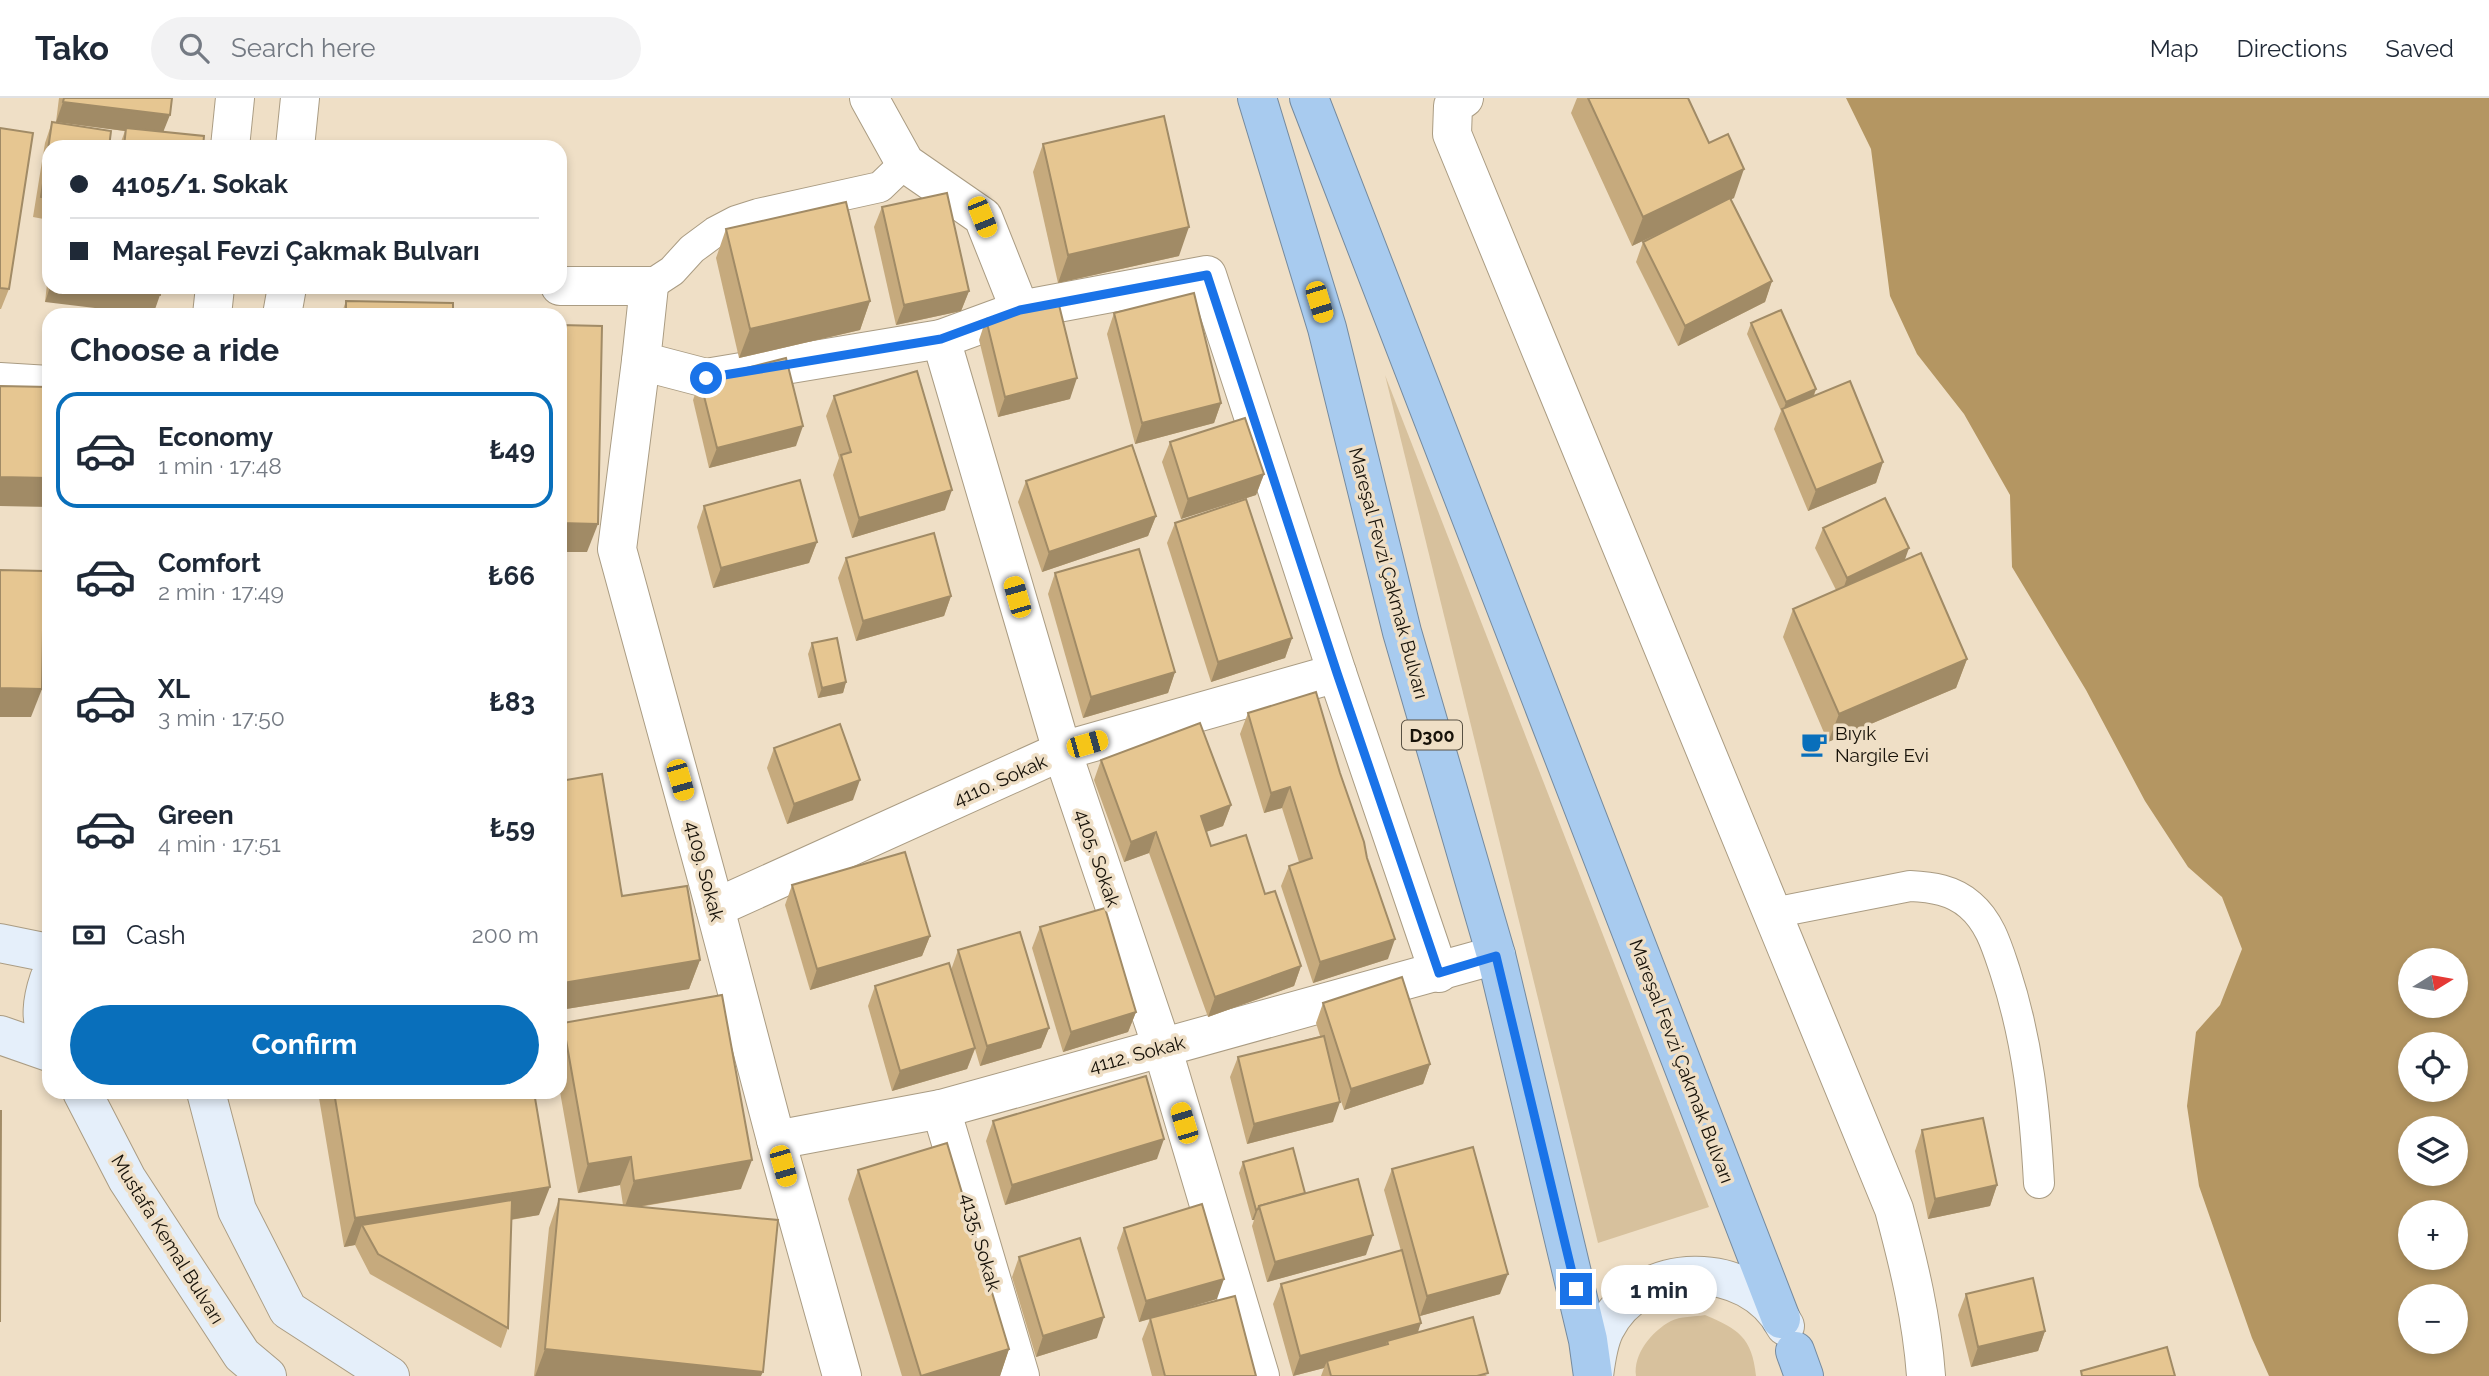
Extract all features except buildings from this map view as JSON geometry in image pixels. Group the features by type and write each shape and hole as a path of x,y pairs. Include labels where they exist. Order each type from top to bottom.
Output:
{"highway":[{"name":"Mareşal Fevzi Çakmak Bulvarı","path":"1256,98 1327,328 1402,632 1496,956 1588,1340 1594,1376"},
{"name":"Mareşal Fevzi Çakmak Bulvarı","path":"1310,98 1795,1356"}],"main road":[{"path":"0,943 42,952"},
{"path":"0,1035 42,1050"},
{"name":"Mustafa Kemal Bulvarı","path":"86,1099 127,1179 242,1355 267,1376"},
{"path":"208,1099 237,1210 288,1310 390,1376"},
{"path":"1594,1376 1596,1355 1606,1327 1625,1303 1649,1286 1676,1276 1706,1275 1735,1282 1761,1297 1795,1356"}],"street":[{"path":"231,140 235,98"},
{"path":"296,140 300,98"},
{"path":"869,98 905,163 982,217 1020,310"},
{"path":"1464,98 1453,106 1452,134 1894,1209 1912,1276 1924,1345 1926,1376"},
{"path":"641,361 706,378 941,339 1020,310 1207,275 1337,673 1439,973"},
{"path":"567,286 649,286"},
{"name":"4109. Sokak","path":"649,286 617,549 842,1376"},
{"name":"4105. Sokak","path":"941,339 1062,751 1162,1047 1260,1376"},
{"path":"0,382 42,385"},
{"name":"4110. Sokak","path":"715,908 1062,751 1337,673"},
{"name":"4112. Sokak","path":"776,1140 941,1109 1496,956"},
{"name":"4135. Sokak","path":"941,1109 1020,1376"}],"lane":[{"path":"649,286 672,271 692,249 715,232 737,221 880,187 905,163"},
{"path":"1773,913 1910,886 1931,887 1970,905 1987,924 1998,948 2017,1009 2036,1114 2039,1183"}],"shaded area":[{"path":"1846,98 2489,98 2489,1376 2269,1376 2252,1338 2199,1186 2187,1106 2196,1032 2220,1005 2242,949 2222,897 2188,867 2145,801 2086,690 2012,567 2010,495 1964,414 1917,354 1890,296 1871,149"},
{"path":"1385,375 1709,1207 1598,1243"},
{"path":"1705,1315 1735,1330 1747,1343 1756,1376 1636,1376 1641,1352 1657,1331 1675,1319"}],"place":[{"name":"Bıyık Nargile Evi","path":"1814,744"}],"route":[{"path":"706,378 941,339 1020,310 1207,275 1337,673 1439,973 1496,956 1576,1289"}]}
